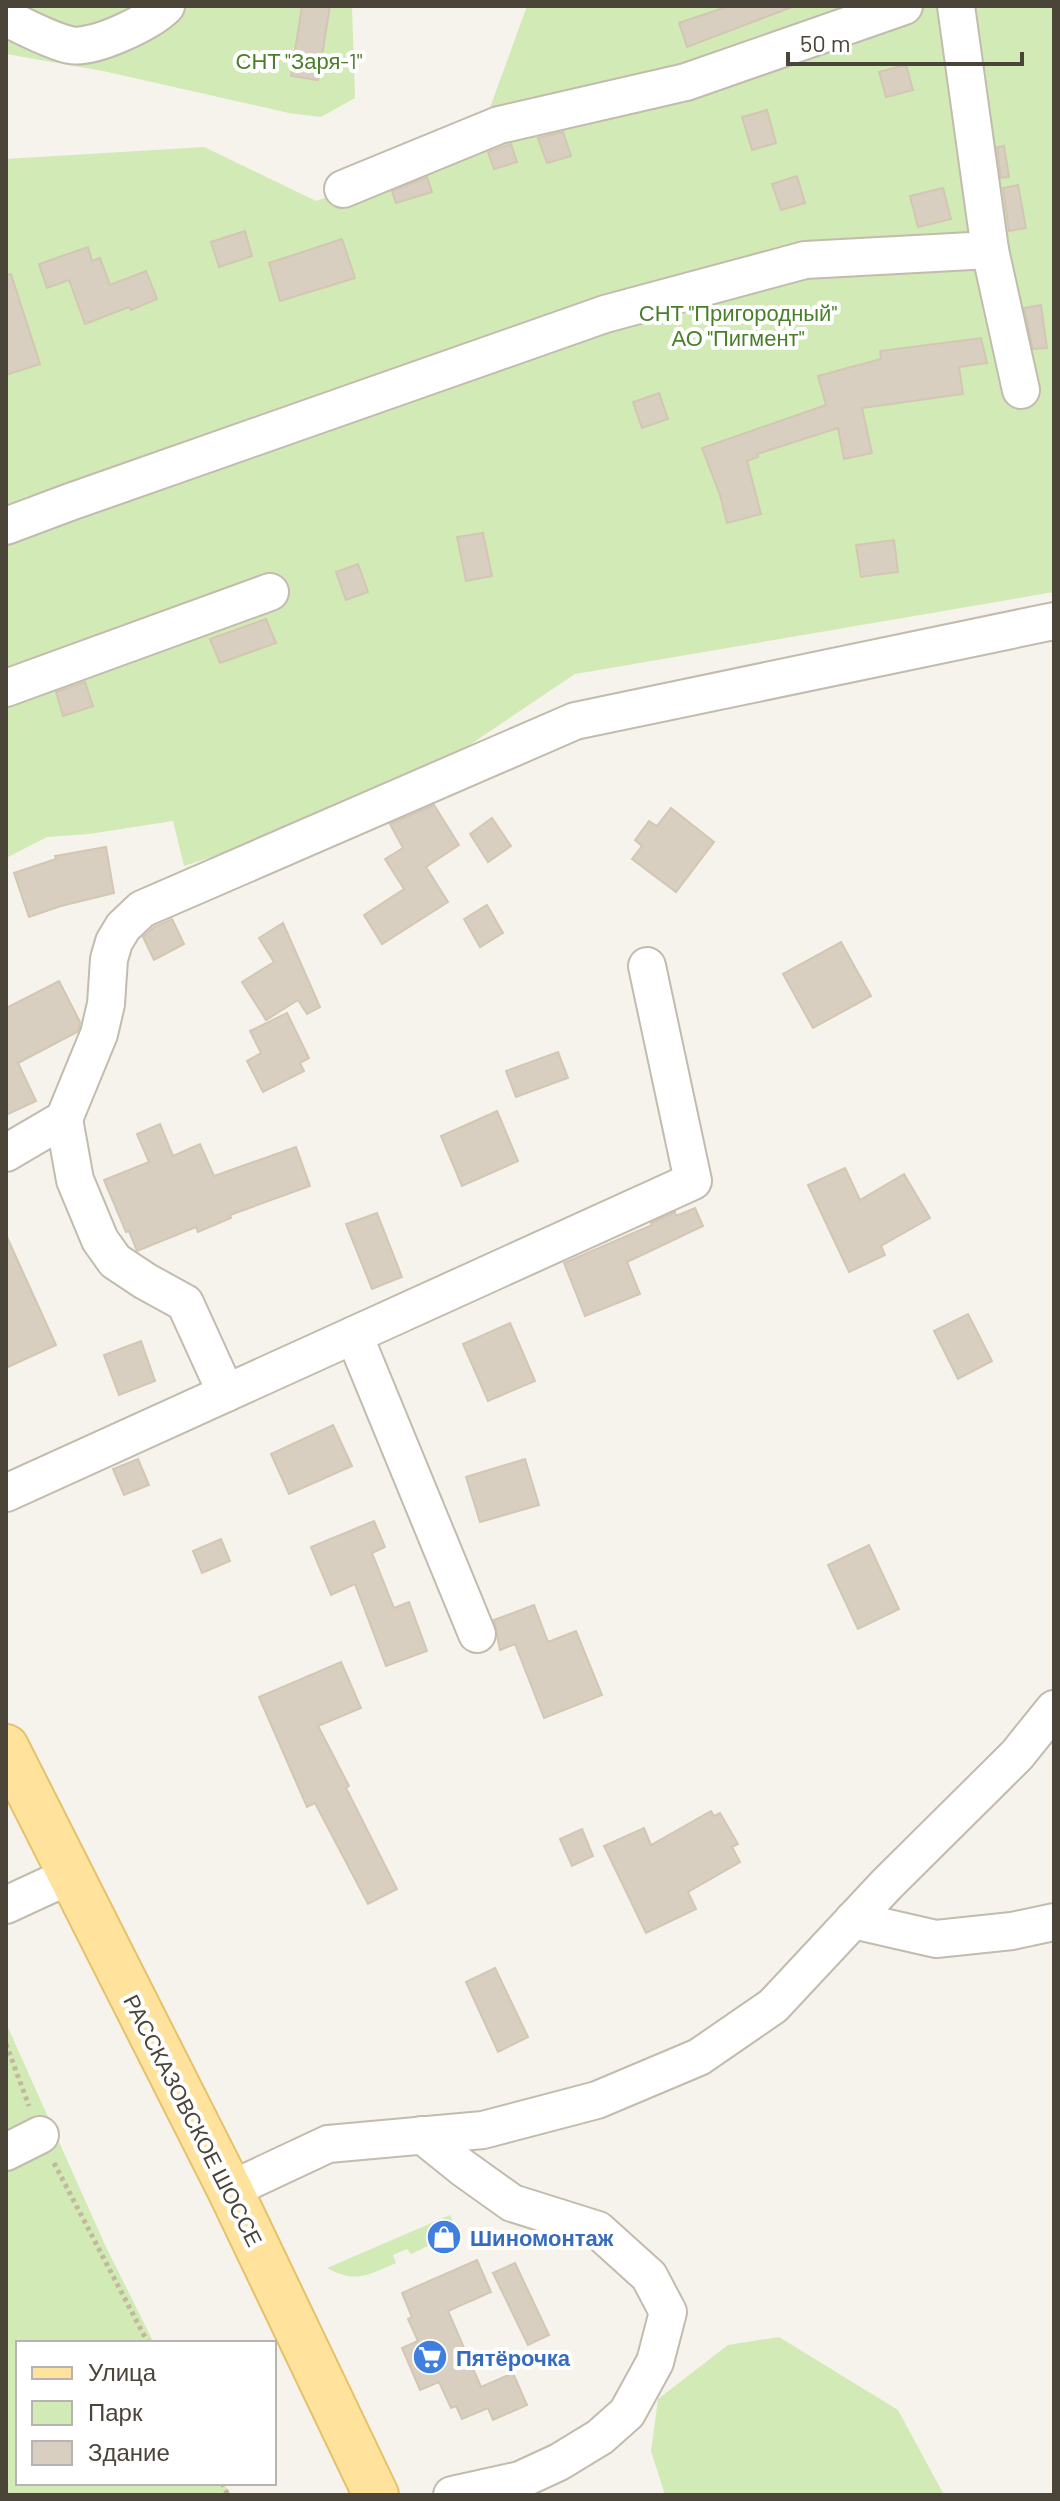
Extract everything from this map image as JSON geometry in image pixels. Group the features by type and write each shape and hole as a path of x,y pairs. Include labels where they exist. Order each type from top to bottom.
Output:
{"main road":[{"name":"РАССКАЗОВСКОЕ ШОССЕ","path":"6,1747 230,2190 376,2495"}],"street":[{"path":"6,18 72,46 107,39 155,17 166,6"},
{"path":"343,189 499,125 686,82 904,6"},
{"path":"956,6 990,250 1021,390"},
{"path":"6,526 605,314 805,260 990,250"},
{"path":"6,688 270,592"},
{"path":"226,1393 185,1303 115,1261 100,1240 75,1180 64,1119 99,1034 114,942 123,927 142,909 575,721 1054,621"},
{"path":"6,1493 693,1181 647,966"},
{"path":"6,1153 64,1119"},
{"path":"354,1335 477,1634"},
{"path":"230,2190 328,2144 483,2130 597,2100 699,2057 773,2006 853,1920 1017,1755 1054,1709"},
{"path":"6,1905 71,1875"},
{"path":"853,1920 936,1939 1012,1931 1054,1922"},
{"path":"6,2152 40,2135"},
{"path":"422,2135 512,2203 598,2230 649,2276 668,2312 655,2362 627,2413 600,2437 559,2462 520,2480 452,2495"}],"path":[{"path":"6,2044 40,2135 147,2341"}],"green space":[{"name":"СНТ \"Заря-1\"","path":"6,6 352,6 355,98 321,117 289,113 103,71 6,54"},
{"name":"СНТ \"Пригородный\" АО \"Пигмент\"","path":"527,6 1054,6 1054,592 575,674 425,775 325,820 184,866 173,821 47,837 6,858 6,159 204,147 316,201 476,146"},
{"path":"6,2023 105,2245 153,2341 16,2341 16,2485 225,2485 230,2495 6,2495"},
{"path":"450,2215 455,2227 428,2239 430,2245 411,2254 407,2249 393,2255 396,2263 354,2277 327,2268"},
{"path":"779,2337 898,2410 944,2495 665,2495 651,2451 658,2399 728,2345"}],"building":[{"path":"302,6 330,6 318,80 291,76"},
{"path":"729,6 792,7 687,47 679,23"},
{"path":"906,65 913,90 886,97 879,72"},
{"path":"767,110 776,143 752,150 742,117"},
{"path":"563,132 571,156 547,163 538,138"},
{"path":"511,144 517,162 494,169 488,152"},
{"path":"1004,146 1009,177 1001,178 997,147"},
{"path":"797,176 805,203 781,210 772,184"},
{"path":"427,177 432,192 396,203 392,191"},
{"path":"1018,185 1026,228 1009,231 1003,188"},
{"path":"943,188 951,219 918,227 910,196"},
{"path":"245,231 252,256 219,267 211,242"},
{"path":"342,239 355,278 280,301 269,263"},
{"path":"88,247 92,261 100,258 110,285 146,271 157,299 85,324 69,280 47,288 39,264"},
{"path":"11,274 40,364 6,375 6,275"},
{"path":"1041,305 1047,348 1033,349 1024,308"},
{"path":"981,338 987,363 959,367 963,394 862,408 872,453 844,459 838,428 757,454 758,457 747,461 761,514 727,523 702,448 826,405 818,376 881,359 880,351"},
{"path":"659,393 668,419 642,428 633,402"},
{"path":"483,533 492,576 466,581 457,537"},
{"path":"894,540 898,572 861,577 856,545"},
{"path":"358,564 368,592 346,600 336,572"},
{"path":"266,619 276,643 220,663 210,639"},
{"path":"85,682 93,706 63,716 56,692"},
{"path":"434,805 459,845 426,867 448,902 382,944 364,915 404,889 385,859 403,848 390,824"},
{"path":"671,808 714,842 676,892 632,859 642,846 635,840 649,821 657,826"},
{"path":"492,818 511,846 488,862 470,834"},
{"path":"106,847 114,893 29,917 14,873 56,859 55,856"},
{"path":"487,905 503,933 480,947 464,919"},
{"path":"172,919 184,944 154,960 143,937 154,927"},
{"path":"283,923 320,1007 307,1014 298,1000 266,1020 242,982 274,962 259,938"},
{"path":"841,942 871,996 813,1028 783,974"},
{"path":"59,981 80,1022 79,1028 77,1032 18,1063 36,1101 6,1115 6,1008"},
{"path":"287,1013 309,1058 300,1063 304,1071 263,1092 247,1061 261,1053 250,1031"},
{"path":"558,1052 568,1078 516,1097 506,1071"},
{"path":"497,1111 518,1161 462,1186 441,1136"},
{"path":"160,1124 173,1156 200,1144 214,1176 296,1147 310,1186 230,1215 231,1218 198,1232 196,1227 137,1251 104,1180 149,1162 137,1134"},
{"path":"845,1168 860,1200 904,1174 930,1218 881,1246 885,1255 849,1272 808,1185"},
{"path":"695,1208 703,1226 627,1262 640,1294 585,1316 564,1263 675,1212 676,1216"},
{"path":"377,1213 402,1277 372,1289 346,1224"},
{"path":"6,1235 56,1345 6,1368"},
{"path":"968,1314 992,1361 958,1379 934,1331"},
{"path":"510,1323 535,1381 488,1401 463,1344"},
{"path":"141,1341 155,1381 119,1395 104,1355"},
{"path":"333,1425 352,1466 289,1494 271,1454"},
{"path":"138,1459 149,1485 124,1495 113,1469"},
{"path":"525,1459 539,1505 480,1522 466,1477"},
{"path":"374,1521 385,1547 372,1553 394,1608 409,1602 427,1651 386,1666 355,1584 331,1595 311,1547"},
{"path":"221,1539 230,1561 202,1573 193,1551"},
{"path":"869,1545 899,1609 858,1629 828,1565"},
{"path":"534,1605 548,1642 576,1631 602,1695 544,1718 515,1644 500,1650 494,1620"},
{"path":"341,1662 361,1708 318,1726 397,1889 368,1904 315,1803 307,1807 259,1697"},
{"path":"711,1811 714,1816 720,1813 738,1844 732,1847 740,1862 688,1892 696,1909 646,1933 604,1846 644,1828 651,1845"},
{"path":"582,1829 593,1856 572,1866 560,1839"},
{"path":"495,1968 528,2037 498,2052 466,1982"},
{"path":"477,2260 491,2292 448,2311 481,2387 513,2373 527,2405 493,2420 488,2408 462,2419 456,2406 451,2408 439,2382 420,2390 402,2348 418,2341 408,2319 412,2317 402,2293"},
{"path":"515,2263 549,2335 528,2345 493,2273"}],"place":[{"name":"Шиномонтаж","path":"444,2237"},
{"name":"Пятёрочка","path":"430,2357"}]}
